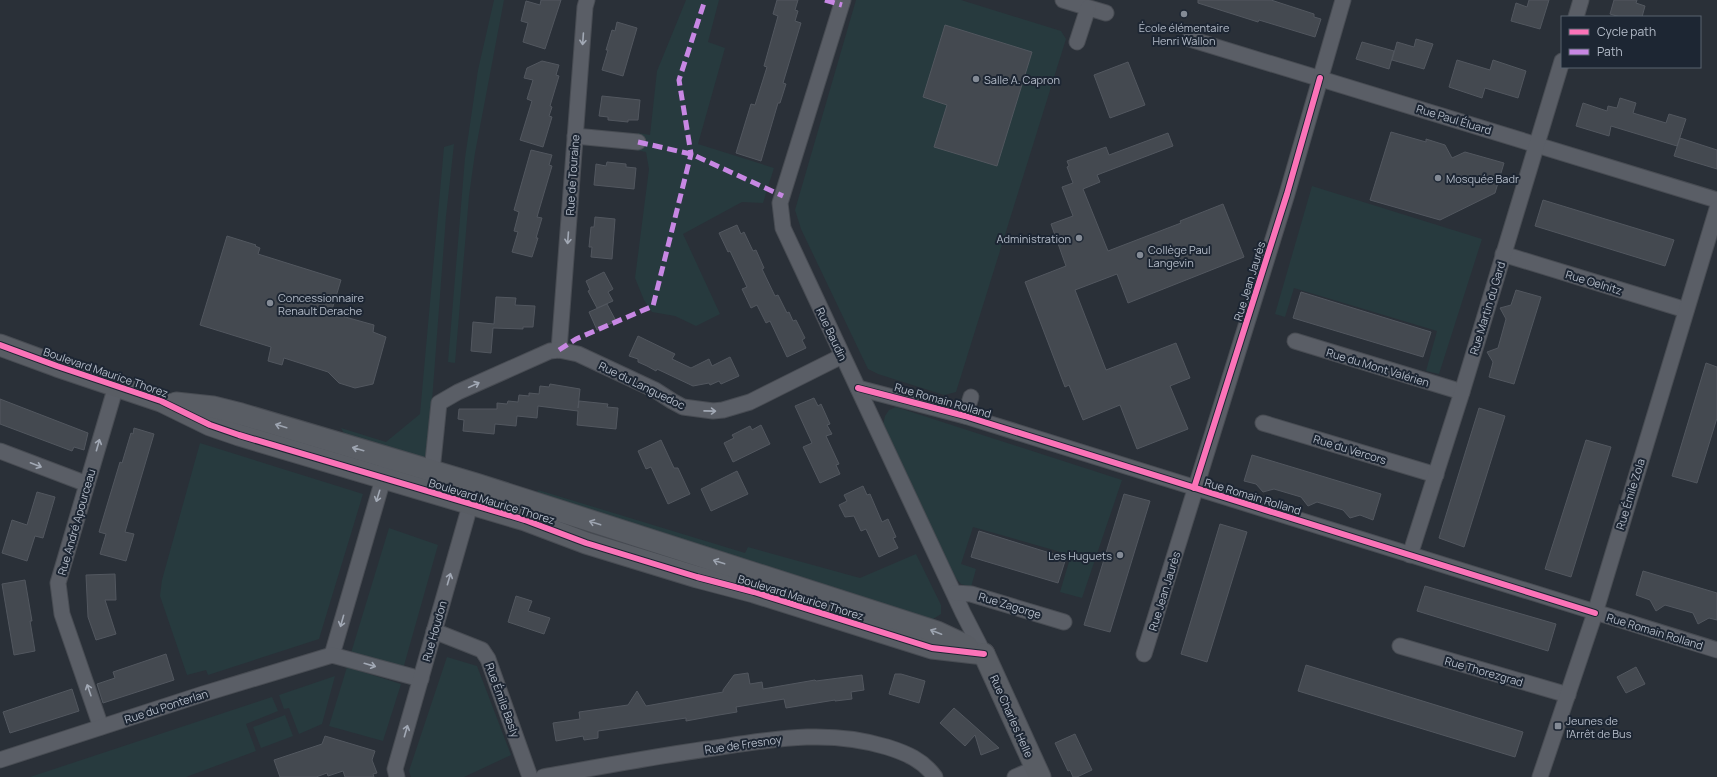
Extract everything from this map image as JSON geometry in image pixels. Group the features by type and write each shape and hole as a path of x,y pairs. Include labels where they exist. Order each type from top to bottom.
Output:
{"street":[{"name":"Rue de Touraine","path":"559,350 585,7 587,0"},
{"name":"Rue Baudin","path":"843,0 780,203 782,228 984,654"},
{"path":"1063,0 1106,13"},
{"name":"Rue Jean Jaurès","path":"1144,654 1194,488 1287,194 1343,0"},
{"path":"1576,16 1581,0"},
{"path":"1077,42 1088,8"},
{"name":"Rue Paul Éluard","path":"1190,39 1717,200"},
{"name":"Rue Martin du Gard","path":"1410,555 1462,392 1561,64"},
{"path":"575,136 638,142"},
{"name":"Rue Émile Zola","path":"1540,777 1594,612 1717,209"},
{"name":"Rue Oelnitz","path":"1503,254 1686,310"},
{"name":"Rue du Mont Valérien","path":"1295,341 1462,392"},
{"name":"Boulevard Maurice Thorez","path":"0,345 161,401 217,428 383,478 473,494"},
{"name":"Rue du Languedoc","path":"432,471 439,403 458,392 550,351 559,350 578,354 655,390 683,407 713,412 750,402 842,356"},
{"name":"Rue André Apourceau","path":"101,727 62,614 58,583 116,386"},
{"name":"Rue Romain Rolland","path":"858,388 965,416 1717,650"},
{"path":"965,416 971,397"},
{"name":"Boulevard Maurice Thorez","path":"161,401 213,407 234,412 432,471 473,494 525,520 586,543 697,577 754,592 932,648 984,654"},
{"name":"Rue du Vercors","path":"1263,424 1436,475"},
{"path":"0,451 87,484"},
{"path":"389,458 332,655 421,679"},
{"name":"Rue Houdon","path":"398,777 395,769 473,494"},
{"name":"Rue Zagorge","path":"955,593 971,594 1064,622"},
{"name":"Rue Émile Basly","path":"434,631 482,650 488,659 530,777"},
{"name":"Rue Thorezgrad","path":"1400,646 1568,695"},
{"name":"Rue Charles Helle","path":"984,654 1038,773"},
{"name":"Rue du Ponterlan","path":"0,760 332,655"},
{"name":"Rue de Fresnoy","path":"543,777 672,754 794,737 824,736 853,738 898,750 918,759 929,768 935,777"},
{"path":"1015,777 1038,773"}],"green space":[{"path":"494,0 504,0 475,153 469,196 455,363 448,362 465,158 478,70"},
{"path":"686,0 719,0 708,42 725,48 698,144 774,168 763,203 742,202 683,234 720,314 696,326 675,316 652,312 644,300 635,278 649,169 646,152 636,150 638,133 650,135 657,71"},
{"path":"856,0 961,0 1061,31 1066,39 956,392 944,395 878,374 868,369 801,229 795,210"},
{"path":"454,144 446,216 428,454 418,461 348,441 341,428 386,442 420,414 444,147"},
{"path":"1312,186 1482,239 1439,374 1426,371 1437,331 1294,288 1285,317 1275,314"},
{"path":"896,407 1122,480 1082,598 1060,592 1071,555 973,527 961,564 976,569 971,587 961,584 954,576 883,425 885,416 889,410"},
{"path":"200,443 363,494 319,639 208,675 206,670 187,675 160,596 162,580"},
{"path":"538,490 745,553 748,547 860,578 916,554 941,605 941,614 933,619 927,618 536,496"},
{"path":"389,528 438,545 403,669 351,653"},
{"path":"447,657 477,666 511,755 464,777 411,777 409,771"},
{"path":"347,667 401,684 383,741 329,726"},
{"path":"335,676 322,724 299,734 289,708 284,709 279,695"},
{"path":"272,697 278,711 246,724 256,751 186,777 30,777"},
{"path":"285,715 293,736 261,748 253,727"}],"building":[{"path":"541,0 561,0 545,49 523,42 528,23 521,21 526,1 540,5"},
{"path":"777,0 798,0 795,10 798,11 795,21 801,23 783,83 786,84 780,103 778,103 761,161 736,153 751,104 755,105 767,67 764,66 778,16 773,14"},
{"path":"1198,0 1271,0 1314,14 1314,17 1321,19 1315,37 1259,20 1258,22 1198,3"},
{"path":"1529,0 1549,0 1540,29 1511,21 1516,3 1527,7"},
{"path":"1614,0 1637,0 1636,3 1645,6 1642,16 1617,16 1610,14"},
{"path":"617,22 637,28 623,76 602,70 612,30 615,31"},
{"name":"Salle A. Capron","path":"945,25 1032,52 997,166 934,147 947,105 923,97"},
{"path":"1416,39 1433,44 1424,69 1392,60 1397,42 1414,47"},
{"path":"1362,42 1394,51 1389,69 1356,59"},
{"path":"1457,60 1490,70 1493,60 1526,71 1518,98 1485,88 1482,98 1449,87"},
{"path":"542,61 559,65 556,75 559,76 550,106 552,107 549,116 552,117 543,147 520,140 532,101 527,99 533,80 524,78 527,68"},
{"path":"1128,62 1145,105 1110,118 1094,75"},
{"path":"602,96 640,100 638,120 628,120 628,122 608,120 608,117 599,116"},
{"path":"1620,98 1636,103 1633,113 1666,123 1669,114 1686,119 1677,146 1611,126 1609,136 1576,126 1583,103 1607,111 1608,106 1617,108"},
{"name":"Mosquée Badr","path":"1391,132 1426,142 1426,139 1445,145 1452,158 1465,152 1504,163 1495,193 1440,220 1370,200"},
{"path":"1168,133 1173,146 1097,175 1100,182 1083,189 1108,251 1181,223 1180,221 1223,204 1244,257 1128,303 1117,274 1075,290 1106,370 1176,343 1190,378 1170,386 1188,429 1137,449 1120,405 1083,420 1069,385 1065,387 1025,282 1066,266 1051,224 1073,216 1062,187 1073,183 1067,167 1069,166 1067,161 1106,147 1109,155"},
{"path":"1680,138 1717,150 1717,169 1674,156"},
{"path":"531,150 552,155 549,165 552,166 537,217 542,218 532,257 512,252 518,232 514,231 519,212 514,210"},
{"path":"607,162 626,164 626,167 636,168 634,189 594,185 596,164 606,166"},
{"path":"1543,200 1674,240 1665,266 1535,226"},
{"path":"595,217 615,219 612,259 591,257 592,247 589,247 591,227 594,227"},
{"path":"737,225 741,234 744,232 753,251 756,250 764,268 762,269 775,296 778,295 793,321 796,320 805,338 802,340 806,348 787,357 770,321 766,323 757,305 751,308 742,289 747,287 730,251 728,252 719,233"},
{"name":"Concessionnaire Renault Derache","path":"227,236 256,245 255,246 260,248 258,254 341,280 331,313 374,325 373,332 386,337 373,384 355,388 339,383 328,372 284,358 282,365 268,361 271,347 200,325"},
{"path":"604,272 613,289 608,292 613,301 597,308 588,291 590,290 586,281"},
{"path":"1516,290 1541,297 1514,384 1489,377 1493,362 1487,352 1498,348 1506,319 1500,308 1511,305"},
{"path":"1301,292 1431,332 1423,357 1293,318"},
{"path":"496,297 516,298 515,305 535,306 533,327 523,327 523,329 493,328 491,353 471,351 473,322 494,324"},
{"path":"607,304 616,321 597,330 589,312"},
{"path":"638,336 675,354 672,359 691,368 709,359 712,366 730,357 739,376 721,384 719,381 710,385 709,383 693,386 657,369 656,371 638,362 638,359 629,356"},
{"path":"1706,363 1717,367 1717,418 1697,483 1672,476"},
{"path":"550,384 580,389 578,408 579,401 608,404 607,407 618,408 616,429 577,425 578,411 538,406 537,418 517,416 516,426 495,424 494,434 463,431 464,420 458,419 459,409 497,409 497,403 507,404 508,401 518,402 519,395 529,396 529,393 539,394 540,386 549,387"},
{"path":"814,398 818,406 821,404 830,424 827,425 832,434 826,436 839,464 836,465 840,474 820,483 803,447 812,443 795,406"},
{"path":"0,399 88,433 84,450 74,447 72,451 0,424"},
{"path":"1479,408 1505,416 1464,547 1439,538"},
{"path":"761,425 770,444 733,462 724,443 734,438 732,435 750,426 752,430"},
{"path":"134,428 154,434 125,532 134,534 126,561 100,554 106,534 99,532 120,462 122,463 131,433 133,434"},
{"path":"661,440 674,468 678,468 690,494 668,504 651,467 646,469 638,451"},
{"path":"1586,440 1611,447 1571,577 1545,569"},
{"path":"1252,455 1381,494 1373,520 1360,515 1350,518 1343,510 1317,502 1308,506 1301,497 1274,489 1263,492 1256,484 1244,481"},
{"path":"737,471 748,494 711,511 701,489"},
{"path":"863,486 867,495 870,494 882,522 888,519 896,537 893,538 898,548 879,557 866,529 861,531 854,516 845,517 839,505 847,501 844,495"},
{"path":"37,492 55,497 43,538 35,536 27,561 2,553 12,520 27,525"},
{"name":"Les Huguets","path":"1124,494 1150,501 1110,632 1084,625"},
{"path":"1220,524 1247,532 1207,662 1181,654"},
{"path":"979,531 1066,558 1058,583 971,557"},
{"path":"1643,571 1717,593 1717,620 1709,618 1698,624 1693,613 1665,605 1656,611 1650,600 1636,595"},
{"path":"115,574 116,600 105,600 116,634 96,640 88,617 86,575"},
{"path":"25,580 32,621 30,621 35,651 14,655 2,584"},
{"path":"1425,586 1556,624 1548,651 1417,611"},
{"path":"516,596 532,601 528,611 550,618 544,634 508,622"},
{"path":"166,654 174,680 103,703 97,684 115,678 113,672"},
{"path":"1306,665 1523,732 1515,757 1298,691"},
{"path":"1636,667 1645,684 1626,693 1617,677"},
{"path":"748,673 750,684 762,682 763,689 815,680 862,675 864,690 851,692 852,699 835,700 786,708 784,699 736,707 737,712 686,721 686,718 598,731 598,738 584,740 583,736 556,741 553,723 580,719 579,712 628,705 637,691 646,706 723,692 734,675"},
{"path":"895,674 901,674 925,681 919,703 889,694"},
{"path":"72,689 79,711 10,733 3,712"},
{"path":"954,708 999,748 981,755 975,735 965,746 940,723"},
{"path":"1075,734 1092,770 1077,777 1073,777 1070,770 1068,771 1055,743"},
{"path":"325,736 375,751 372,760 377,773 373,774 374,777 345,777 343,771 328,776 327,773 316,777 280,777 274,760 322,744"}],"marked path":[{"path":"559,350 576,339 653,306 691,154 679,80 705,0"},
{"path":"825,0 842,5"},
{"path":"638,142 691,154 783,196"}],"cycle path":[{"path":"1194,488 1287,194 1320,78"},
{"path":"0,345 161,401 210,425 239,435 525,520 586,543 697,577 754,592 932,648 984,654"},
{"path":"858,388 965,416 1595,613"}],"place":[{"name":"École élémentaire Henri Wallon","path":"1184,14"},
{"name":"Salle A. Capron","path":"976,79"},
{"name":"Mosquée Badr","path":"1438,178"},
{"name":"Administration","path":"1079,238"},
{"name":"Collège Paul Langevin","path":"1140,255"},
{"name":"Concessionnaire Renault Derache","path":"270,303"},
{"name":"Les Huguets","path":"1120,555"},
{"name":"Jeunes de l'Arrêt de Bus","path":"1558,726"}]}
